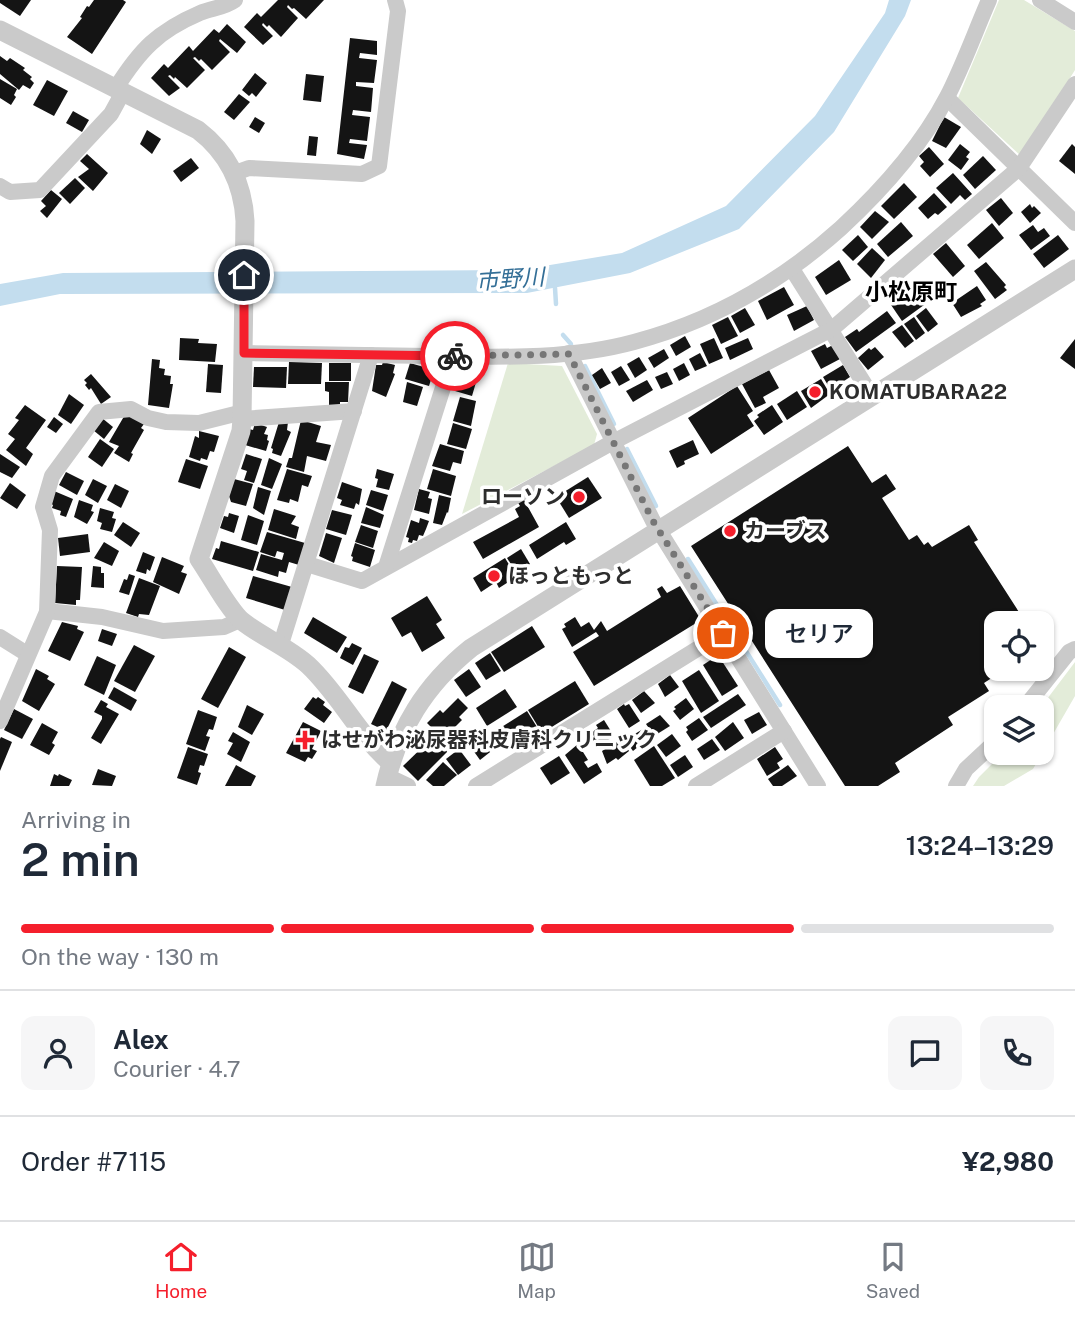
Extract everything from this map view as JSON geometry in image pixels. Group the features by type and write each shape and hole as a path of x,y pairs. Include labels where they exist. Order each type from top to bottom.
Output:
{"street":[{"path":"0,186 10,192 40,190 111,114 140,52 155,38 202,12 227,6 235,0"},
{"path":"235,173 249,168 362,174 379,166 398,11 395,0"},
{"path":"244,353 453,356 569,354 632,343 675,330 754,294 792,269 870,201 911,154 947,98 989,0"},
{"path":"1040,0 1075,22"},
{"path":"0,30 198,130 213,141 235,173 244,204 241,431 199,559 240,620 281,644 308,665 345,707 388,775 408,786"},
{"path":"307,564 362,581 613,442 832,329 1019,168 1075,84"},
{"path":"947,98 1075,223"},
{"path":"792,269 872,396"},
{"path":"388,775 411,713 433,684 458,659 482,641 1074,271"},
{"path":"569,354 653,521 818,786"},
{"path":"281,644 371,355"},
{"path":"386,567 453,356"},
{"path":"0,721 47,611 50,530 43,507 52,476 99,412 131,409 148,418 166,422 199,423 242,415 354,411"},
{"path":"47,611 102,617 163,631 224,627 240,620"},
{"path":"476,786 723,633"},
{"path":"0,637 27,654"},
{"path":"1035,695 1069,652 1075,649"},
{"path":"696,786 784,731"},
{"path":"956,786 966,769 984,752"}],"green space":[{"path":"999,0 1024,0 1075,31 1075,70 1021,156 958,98"},
{"path":"508,363 562,366 597,434 594,445 462,514"},
{"path":"1075,662 1075,696 1054,732 1054,695 1050,695"},
{"path":"991,765 1035,765 1004,786 973,786"}],"water":[{"name":"市野川","path":"889,0 911,0 905,16 834,132 739,229 630,273 527,293 60,294 0,306 0,284 63,273 520,270 622,253 726,206 815,116 885,13"}],"building":[{"path":"0,0 31,0 20,16 0,3"},
{"path":"94,0 126,2 92,54 67,37 82,18 80,17 87,6"},
{"path":"278,0 324,0 306,19 288,5 298,18 281,37 269,25 267,27 263,23 273,36 263,45 244,27 257,13 261,17"},
{"path":"227,24 246,42 237,53 220,39 230,52 212,70 201,59 199,61 193,58 205,70 187,88 175,77 174,79 168,76 180,88 169,96 151,78 164,64 168,68 189,46 193,51 214,29 219,33"},
{"path":"350,38 377,41 377,55 360,53 359,58 377,60 374,83 356,82 356,86 373,88 371,112 353,110 352,115 370,117 367,141 350,139 349,143 367,145 364,159 337,154"},
{"path":"0,56 7,61 10,58 25,68 23,70 32,77 30,79 34,83 30,89 23,85 19,90 0,74"},
{"path":"255,73 267,83 256,97 252,93 249,96 242,90"},
{"path":"306,74 324,76 321,102 303,100"},
{"path":"0,79 17,89 11,105 0,98"},
{"path":"47,80 68,91 54,116 33,105"},
{"path":"239,94 250,102 234,120 224,112"},
{"path":"73,111 89,120 82,132 66,123"},
{"path":"255,117 265,123 259,133 249,127"},
{"path":"944,117 961,127 946,148 932,141"},
{"path":"147,130 161,139 152,154 140,144"},
{"path":"309,136 318,137 316,156 307,155"},
{"path":"960,144 970,152 966,157 969,159 961,170 948,160"},
{"path":"1072,144 1075,147 1075,174 1059,161"},
{"path":"929,147 944,164 930,177 920,166 924,162 919,156"},
{"path":"87,154 108,173 93,191 78,177 89,169 80,161"},
{"path":"983,156 996,170 975,189 963,175"},
{"path":"191,158 199,168 181,182 173,171"},
{"path":"953,173 972,194 965,200 960,195 951,204 936,188"},
{"path":"75,178 85,188 70,204 59,193"},
{"path":"904,183 917,197 894,219 881,206"},
{"path":"51,190 62,199 47,218 40,211 46,206 41,201"},
{"path":"934,193 947,207 928,219 918,208"},
{"path":"1001,198 1013,213 999,226 986,210"},
{"path":"1030,204 1041,213 1030,223 1021,212"},
{"path":"875,211 889,222 872,239 860,227"},
{"path":"901,222 913,236 888,257 877,244"},
{"path":"992,223 1004,238 979,259 967,245"},
{"path":"1033,225 1038,232 1044,228 1050,236 1031,250 1019,235"},
{"path":"858,235 868,247 853,261 842,250"},
{"path":"1058,235 1069,249 1044,268 1033,254"},
{"path":"946,243 965,266 953,277 933,254"},
{"path":"872,248 885,260 871,278 857,264"},
{"path":"839,260 851,280 826,295 815,277"},
{"path":"986,262 1006,285 1004,287 1007,290 995,299 974,271"},
{"path":"977,286 986,300 980,304 982,306 961,317 952,303"},
{"path":"784,287 794,305 767,320 758,301"},
{"path":"912,289 924,305 902,321 889,302"},
{"path":"807,306 814,320 794,331 787,315"},
{"path":"745,308 755,325 740,333 731,316"},
{"path":"926,308 938,324 928,332 916,316"},
{"path":"887,311 896,323 856,352 845,337 857,329 859,332"},
{"path":"728,317 738,336 721,344 712,325"},
{"path":"914,317 925,333 916,340 904,324"},
{"path":"902,325 914,341 905,348 892,332"},
{"path":"685,336 691,347 676,356 670,345"},
{"path":"180,338 217,344 215,362 179,360"},
{"path":"714,338 723,358 709,364 700,344"},
{"path":"748,338 753,349 730,360 725,348"},
{"path":"1075,339 1075,369 1060,358"},
{"path":"825,344 827,348 833,345 840,359 821,369 811,351"},
{"path":"875,347 884,357 868,370 858,358 869,348 871,350"},
{"path":"664,349 669,358 654,368 648,358"},
{"path":"700,353 707,366 695,371 689,359"},
{"path":"639,357 647,370 635,378 627,364"},
{"path":"152,359 160,360 159,368 165,369 164,375 171,376 170,384 173,384 169,408 148,405"},
{"path":"289,362 322,363 321,384 288,384"},
{"path":"383,362 395,365 395,374 386,397 372,391 376,365 382,365"},
{"path":"329,363 351,363 351,381 329,381"},
{"path":"410,363 434,370 429,386 405,379"},
{"path":"684,363 690,375 679,381 673,369"},
{"path":"208,364 223,365 221,393 206,392"},
{"path":"843,365 850,377 844,381 846,384 832,392 823,377"},
{"path":"621,366 630,380 619,386 611,372"},
{"path":"254,367 287,367 286,388 253,387"},
{"path":"468,368 479,372 472,396 455,391 461,371 466,373"},
{"path":"602,368 611,383 600,389 592,375"},
{"path":"769,370 779,388 763,397 766,403 755,408 742,384"},
{"path":"667,372 673,384 661,389 655,377"},
{"path":"91,374 111,397 101,404 91,388 89,390 85,385 87,383 84,380"},
{"name":"KOMATUBARA22","path":"821,379 830,394 811,408 801,391"},
{"path":"647,380 653,390 633,402 626,391"},
{"path":"325,382 349,382 348,402 340,402 340,406 329,406 329,392 325,391"},
{"path":"407,382 423,387 417,406 403,402"},
{"path":"737,386 753,411 747,415 754,426 711,454 688,418"},
{"path":"797,391 807,407 787,420 777,404"},
{"path":"69,394 84,405 71,424 58,415"},
{"path":"460,397 476,401 471,426 453,421"},
{"path":"25,405 46,420 26,448 33,454 26,466 6,450 15,439 8,434 19,420 15,418"},
{"path":"772,405 783,422 764,435 754,421 759,417 757,415"},
{"path":"126,413 144,424 141,428 144,430 129,462 114,453 119,446 109,442"},
{"path":"54,417 63,424 56,433 47,427"},
{"path":"102,418 113,427 104,439 93,430"},
{"path":"301,420 321,426 316,442 331,445 326,461 307,456 304,472 286,467 289,458 292,458"},
{"path":"279,422 288,422 287,430 291,432 281,456 272,453 271,448"},
{"path":"255,423 267,427 264,434 268,435 269,441 266,451 245,445 249,429 253,430"},
{"path":"453,423 472,429 466,449 447,444"},
{"path":"199,431 219,436 214,452 210,451 207,460 201,458 200,461 189,457 195,436 199,438"},
{"path":"100,439 114,449 102,467 88,457"},
{"path":"693,440 699,454 684,461 685,464 677,468 669,451"},
{"path":"440,444 464,451 461,464 453,462 450,471 432,466"},
{"path":"848,446 872,483 886,474 896,489 882,498 909,540 917,535 924,545 928,542 932,547 969,525 978,540 974,542 1018,611 984,611 984,681 987,681 984,683 989,691 948,717 953,725 895,763 900,772 878,786 845,786 691,546"},
{"path":"0,454 20,467 12,478 0,472"},
{"path":"246,454 262,459 254,483 244,480 247,471 241,469"},
{"path":"269,458 282,464 272,489 261,485"},
{"path":"186,459 208,466 200,489 178,482"},
{"path":"287,469 312,476 308,487 302,485 298,502 290,499 289,503 277,500"},
{"path":"377,469 394,474 389,490 376,487"},
{"path":"433,469 456,476 451,496 427,489"},
{"path":"66,472 84,481 77,495 59,485"},
{"name":"ローソン","path":"588,477 602,498 569,518 556,497"},
{"path":"93,479 107,486 98,503 85,495"},
{"path":"234,479 253,484 246,506 231,502 229,496"},
{"path":"342,482 362,489 359,505 356,503 354,509 340,505 342,500 337,498"},
{"path":"10,483 26,495 17,509 0,498"},
{"path":"115,484 129,491 121,508 107,500"},
{"path":"258,487 271,491 264,515 253,508"},
{"path":"419,489 430,492 428,498 432,499 429,514 414,510"},
{"path":"371,490 388,495 383,511 366,505"},
{"path":"54,491 73,499 66,517 60,515 61,511 52,508 50,503"},
{"path":"439,495 451,498 442,525 433,523"},
{"path":"523,498 539,527 483,559 473,542 519,517 515,509 520,506 517,501"},
{"path":"79,500 93,505 91,511 94,512 87,524 74,517"},
{"path":"366,507 384,515 380,528 361,523"},
{"path":"100,508 114,512 112,518 116,519 112,532 100,529 102,523 97,521"},
{"path":"274,509 296,516 291,524 299,527 296,539 268,530"},
{"path":"332,510 352,515 346,535 326,529"},
{"path":"229,513 239,516 234,533 220,528 224,516 228,517"},
{"path":"248,515 264,521 257,545 241,540"},
{"path":"420,518 429,521 423,536 419,535 417,541 413,540 412,543 408,542 409,538 406,537 411,520 419,523"},
{"path":"123,522 140,533 131,547 114,535"},
{"path":"566,522 576,539 566,545 564,542 537,559 529,545"},
{"path":"361,525 378,531 373,548 355,542"},
{"path":"267,532 305,543 299,565 289,562 286,573 279,571 278,577 256,570 261,554 282,560 284,553 277,551 275,557 260,552"},
{"path":"326,533 342,538 334,563 319,556"},
{"path":"88,534 90,552 60,556 58,538"},
{"path":"221,541 259,552 253,571 212,559"},
{"path":"104,542 119,551 112,566 94,558"},
{"path":"355,543 375,550 370,567 352,561"},
{"path":"521,549 530,564 516,572 507,558"},
{"path":"143,552 155,557 150,571 147,569 146,574 136,571"},
{"path":"162,557 184,566 181,572 187,574 179,594 153,582"},
{"name":"ほっともっと","path":"505,558 513,571 510,574 513,579 499,588 496,582 481,592 473,578"},
{"path":"57,566 82,567 80,600 76,600 76,605 55,603"},
{"path":"93,566 101,567 101,573 104,573 104,588 91,587"},
{"path":"129,574 135,576 129,595 119,592"},
{"path":"253,576 292,587 285,610 246,598"},
{"path":"139,578 160,586 149,615 139,614 138,617 126,613"},
{"path":"662,586 667,593 680,586 701,620 594,686 573,652 599,636 596,632 572,647 562,629 566,627 564,624 575,617 581,627 589,622 594,630 601,621 607,631 661,597 657,589"},
{"path":"427,596 442,620 436,624 445,638 422,652 411,632 402,637 391,618"},
{"path":"313,617 347,637 337,653 304,633"},
{"path":"62,622 78,626 77,629 84,632 70,661 48,651"},
{"path":"532,626 545,647 504,672 491,652"},
{"path":"102,629 117,634 112,646 98,641"},
{"path":"352,643 362,648 353,665 340,658 345,647 349,648"},
{"path":"134,645 155,656 135,692 114,681"},
{"path":"229,647 246,657 218,708 201,699"},
{"path":"490,653 501,671 486,680 475,663"},
{"path":"364,654 379,661 363,694 348,687"},
{"path":"718,655 738,686 722,696 703,665"},
{"path":"97,656 116,665 104,695 84,685"},
{"path":"36,669 49,676 47,679 55,684 39,711 22,701"},
{"path":"469,669 481,687 466,697 454,680"},
{"path":"699,670 719,701 701,713 682,681"},
{"path":"670,675 679,687 665,697 658,684"},
{"path":"392,681 407,689 386,731 371,724"},
{"path":"575,681 589,704 542,733 528,710"},
{"path":"114,687 137,700 131,711 108,698"},
{"path":"505,689 517,707 487,726 476,708"},
{"path":"644,691 655,703 641,713 632,700"},
{"path":"738,694 746,705 711,728 703,717"},
{"path":"313,697 325,702 323,705 332,712 324,723 304,709"},
{"path":"458,698 468,708 459,717 462,720 443,739 427,723 440,710 443,713"},
{"path":"686,698 694,709 680,720 673,711 676,709 674,707"},
{"path":"101,700 108,704 106,707 119,714 101,744 91,738 102,719 102,716 94,712"},
{"path":"629,704 640,721 629,728 617,709"},
{"path":"247,705 264,714 252,735 238,727"},
{"path":"14,709 33,719 22,739 4,730"},
{"path":"198,710 217,717 213,730 209,729 206,736 210,737 205,751 186,744"},
{"path":"527,711 537,727 510,744 500,728"},
{"path":"759,712 767,725 752,734 744,720"},
{"path":"660,715 670,726 654,736 646,724"},
{"path":"699,718 708,730 692,741 686,727"},
{"path":"604,720 614,736 596,748 591,733 598,728 596,725"},
{"name":"はせがわ泌尿器科皮膚科クリニック","path":"303,722 321,731 312,749 317,751 312,759 308,757 305,762 286,753"},
{"path":"733,722 744,738 725,751 715,737"},
{"path":"42,723 58,732 49,755 30,745"},
{"path":"486,726 499,745 480,760 465,739"},
{"path":"643,729 649,738 633,751 625,740"},
{"path":"233,732 250,742 241,762 227,754 233,743 228,741"},
{"path":"672,734 681,746 666,757 657,745"},
{"path":"435,735 449,750 418,781 403,766"},
{"path":"1,737 12,742 0,771 0,739"},
{"path":"622,739 629,751 618,760 616,758 607,764 602,751"},
{"path":"712,739 720,750 704,760 697,749"},
{"path":"578,744 588,760 584,762 588,768 597,763 602,772 584,784 565,755"},
{"path":"654,746 675,778 662,786 650,786 634,760"},
{"path":"188,747 208,754 204,766 200,765 198,772 201,773 197,785 177,778"},
{"path":"775,747 783,759 777,763 780,768 767,776 757,759"},
{"path":"459,749 471,765 458,775 446,759"},
{"path":"685,755 693,767 678,777 670,765"},
{"path":"559,756 570,773 551,785 540,768"},
{"path":"443,762 457,775 444,786 433,786 426,780"},
{"path":"236,765 256,776 251,786 225,786"},
{"path":"788,765 797,776 782,786 773,786 768,779"},
{"path":"98,769 116,776 112,786 92,785"},
{"path":"54,774 72,780 69,786 50,786"}],"waterway":[{"name":"市野川","path":"555,288 556,304"},
{"path":"563,335 571,344"},
{"path":"585,366 614,424"},
{"path":"627,449 656,506"},
{"path":"688,559 780,705"}],"way so far":[{"path":"455,356 569,354 653,521 723,633"}],"place":[{"name":"KOMATUBARA22","path":"815,392"},
{"name":"ローソン","path":"579,497"},
{"name":"カーブス","path":"730,531"},
{"name":"ほっともっと","path":"494,576"},
{"name":"セリア","path":"723,633"},
{"name":"はせがわ泌尿器科皮膚科クリニック","path":"305,740"}],"district":[{"name":"小松原町","path":"911,292"}],"route":[{"path":"244,275 244,353 455,356"}]}
